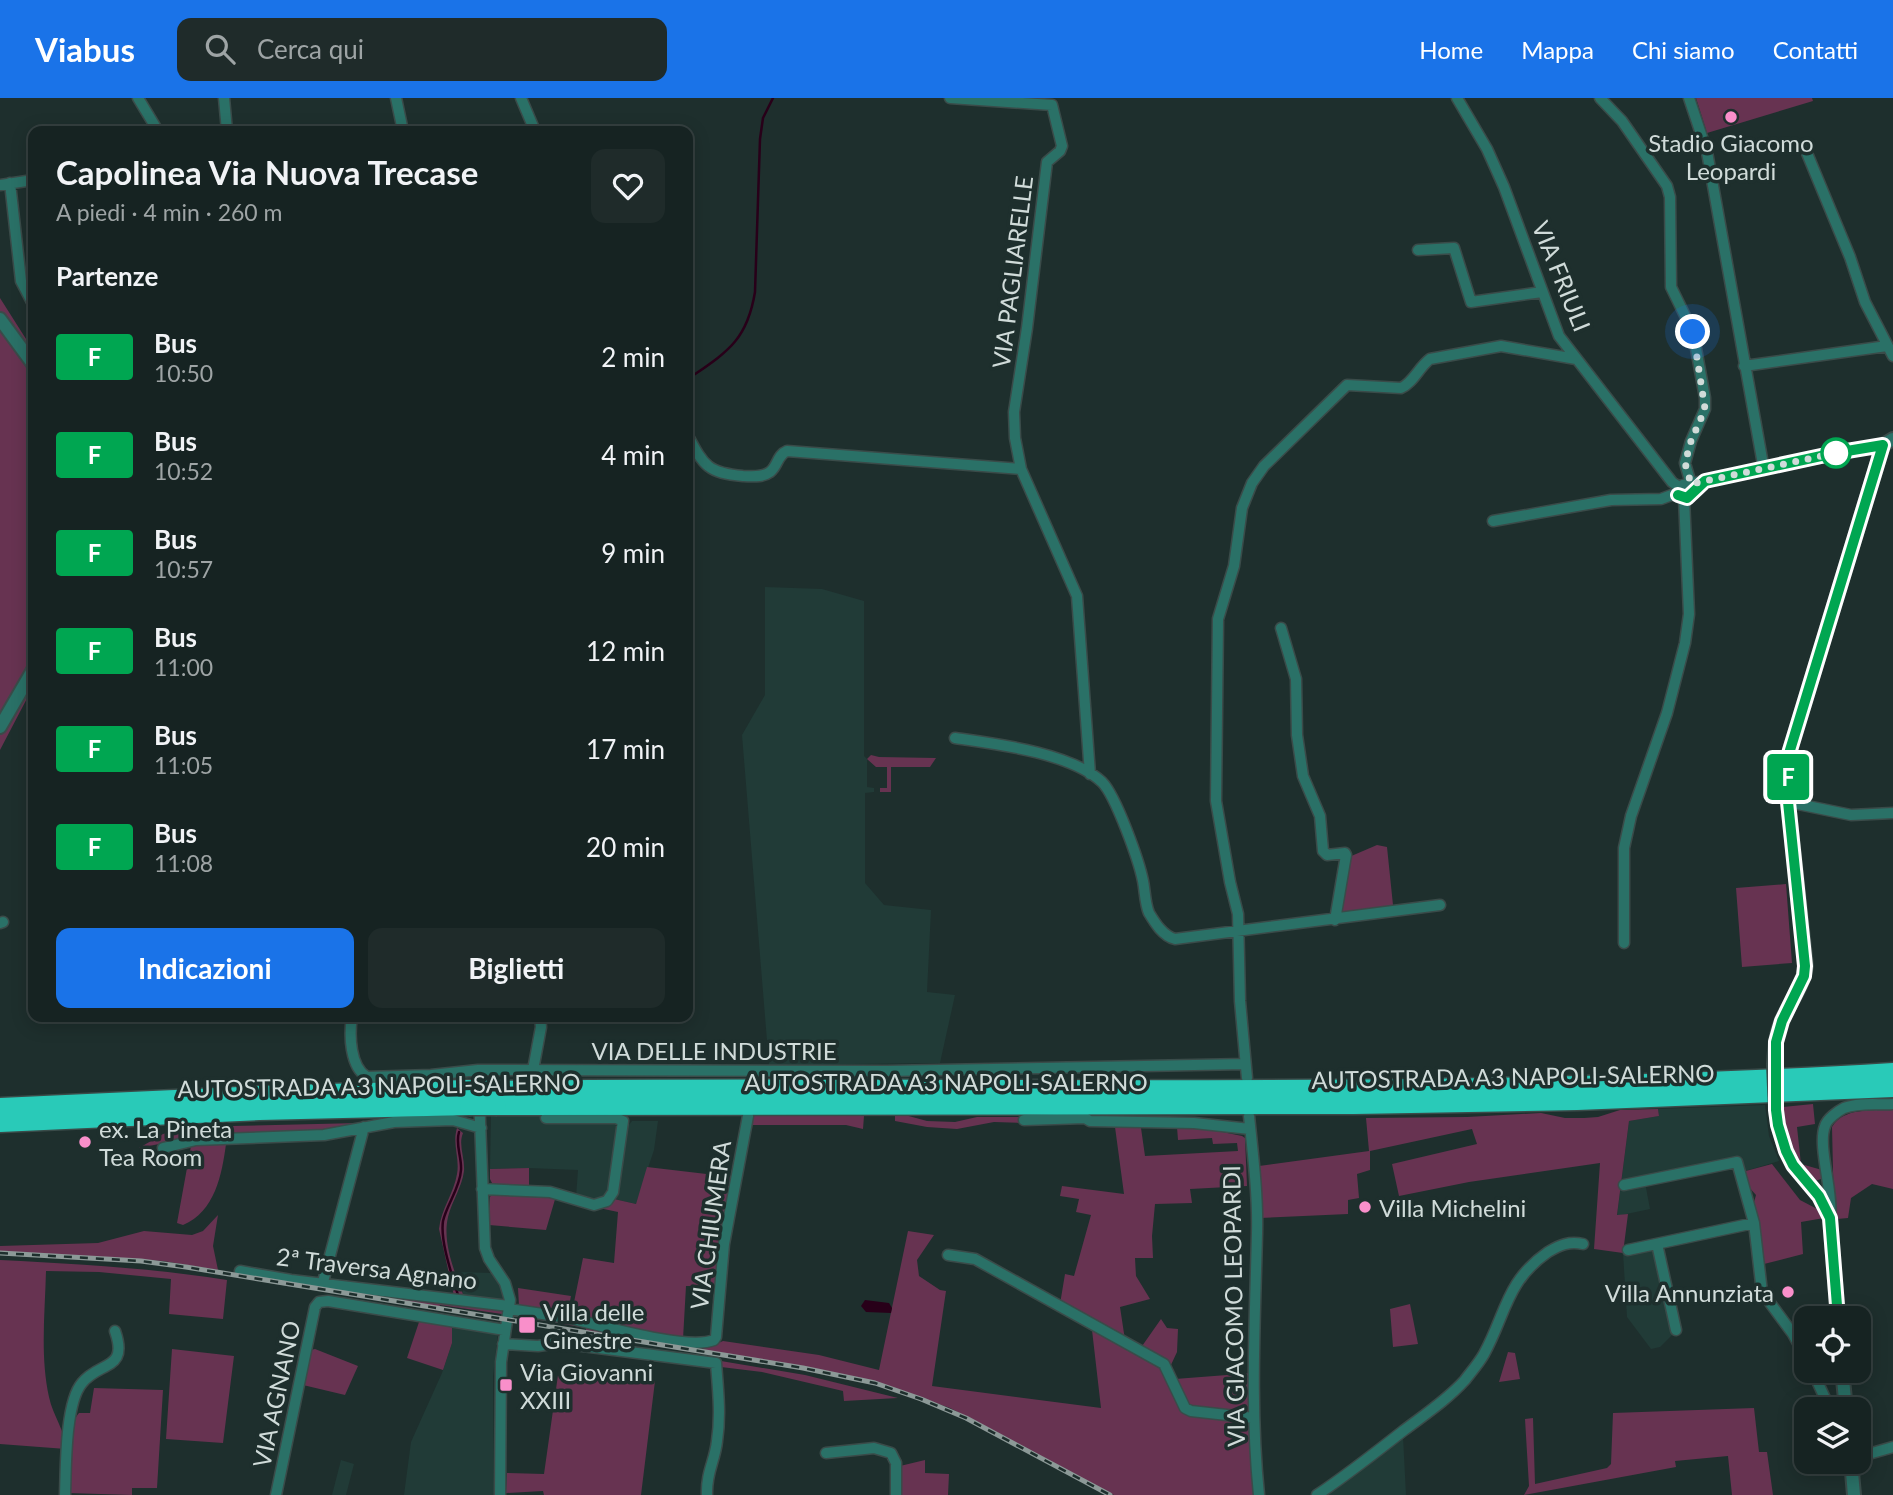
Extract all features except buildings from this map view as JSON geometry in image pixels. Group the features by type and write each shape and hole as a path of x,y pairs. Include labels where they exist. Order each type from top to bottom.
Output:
{"highway":[{"name":"AUTOSTRADA A3 NAPOLI-SALERNO","path":"497,1098 1338,1089 1602,1084 1893,1072"},
{"name":"AUTOSTRADA A3 NAPOLI-SALERNO","path":"0,1107 260,1095 1340,1105 1602,1100 1893,1088"},
{"name":"AUTOSTRADA A3 NAPOLI-SALERNO","path":"0,1123 467,1098"}],"street":[{"path":"138,98 155,126"},
{"path":"223,98 226,126"},
{"path":"396,98 401,126"},
{"path":"522,98 533,126"},
{"name":"VIA PAGLIARELLE","path":"950,98 1052,105 1062,146 1047,162 1014,412 1021,469"},
{"name":"VIA FRIULI","path":"1457,98 1487,149 1504,187 1559,337 1672,482 1685,490"},
{"path":"1600,98 1622,121 1667,186 1670,197 1671,288 1693,332 1705,397 1705,409 1685,463 1689,614 1685,643 1667,713 1631,816 1623,848 1624,943"},
{"path":"1689,98 1707,152 1764,470"},
{"path":"1804,146 1850,257 1865,302 1893,356"},
{"path":"28,181 5,184 21,281 28,294"},
{"path":"1418,250 1454,248 1471,302 1542,292"},
{"path":"0,319 28,357"},
{"path":"1247,1078 1240,993 1238,914 1216,801 1216,662 1218,619 1234,566 1242,508 1252,483 1265,466 1347,385 1401,388 1406,386 1430,359 1440,355 1501,346 1576,359"},
{"path":"1744,366 1887,346"},
{"path":"1493,521 1611,500 1661,499 1705,481 1888,442 1787,760 1788,802 1805,966 1799,989 1782,1021 1776,1042 1776,1110 1786,1151 1793,1165 1822,1190"},
{"path":"693,447 707,466 720,474 757,477 770,472 781,453 787,451 1021,469 1077,596 1090,774"},
{"path":"1281,628 1296,679 1297,735 1303,776 1320,816 1323,851 1327,855 1346,855 1335,920"},
{"path":"0,727 28,679"},
{"path":"955,738 1057,757 1105,785 1139,869 1148,910 1164,934 1175,939 1440,905"},
{"path":"1788,802 1851,815 1893,813"},
{"path":"352,1022 355,1066 367,1077 478,1070 485,1248 509,1291 501,1362 500,1495"},
{"path":"533,1070 540,1022"},
{"name":"VIA DELLE INDUSTRIE","path":"478,1070 949,1070 1245,1064"},
{"path":"1837,1306 1830,1218 1822,1190 1824,1127 1830,1118 1844,1108 1893,1104"},
{"name":"VIA CHIUMERA","path":"714,1340 724,1244 748,1116"},
{"name":"VIA GIACOMO LEOPARDI","path":"1249,1116 1257,1232 1254,1418 1259,1495"},
{"path":"482,1189 550,1192 594,1205 607,1201 613,1192 623,1121 616,1118 546,1118"},
{"path":"1024,1120 1085,1118 1090,1121 1206,1123 1250,1129"},
{"path":"163,1148 196,1140 324,1135 394,1122 453,1120 481,1128"},
{"path":"323,1282 364,1127"},
{"path":"1624,1185 1737,1162 1754,1223 1762,1292 1794,1336"},
{"path":"1628,1250 1754,1223"},
{"path":"1317,1495 1352,1472 1465,1380 1483,1354 1508,1296 1523,1274 1538,1259 1560,1245 1575,1242 1583,1244"},
{"path":"1657,1244 1676,1330"},
{"path":"948,1255 975,1259 1164,1364 1185,1408 1191,1411 1254,1418"},
{"name":"2ª Traversa Agnano","path":"240,1271 509,1307 658,1338 699,1343 714,1340"},
{"name":"VIA AGNANO","path":"276,1495 315,1307 319,1302 328,1301 505,1330"},
{"path":"65,1495 74,1396 82,1382 112,1364 118,1354 119,1344 115,1331"},
{"path":"503,1344 538,1346 559,1343 716,1363 719,1418 716,1449 706,1478 707,1495"},
{"path":"1871,1453 1893,1447"},
{"path":"826,1453 874,1448 891,1453 896,1463 896,1495"},
{"path":"1852,1474 1854,1495"}],"shaded area":[{"name":"Stadio Giacomo Leopardi","path":"1696,98 1812,98 1813,101 1707,133"},
{"path":"0,298 28,342 28,697 0,750"},
{"path":"765,587 822,589 864,601 864,756 867,759 867,787 874,788 874,792 865,793 865,883 884,905 931,910 927,992 955,995 940,1063 769,1065 742,735 765,695"},
{"path":"871,755 936,758 930,767 891,767 891,792 880,792 880,788 887,788 887,767 876,767 867,759"},
{"path":"1377,845 1387,847 1393,905 1389,909 1341,913 1349,857"},
{"path":"1786,884 1792,963 1742,967 1736,888"},
{"path":"1813,1104 1815,1124 1797,1127 1801,1164 1788,1139 1783,1107"},
{"path":"1765,1105 1769,1136 1779,1161 1742,1172 1739,1159 1644,1177 1650,1209 1617,1216 1629,1121 1659,1116 1658,1109"},
{"path":"1658,1109 1659,1116 1629,1121 1617,1215 1628,1214 1623,1253 1594,1249 1600,1163 1469,1182 1399,1196 1392,1164 1477,1144 1472,1129 1370,1151 1370,1170 1357,1174 1359,1198 1348,1200 1348,1214 1259,1218 1259,1166 1369,1151 1366,1118 1541,1113 1565,1118 1584,1118 1620,1110"},
{"path":"1893,1110 1893,1189 1872,1184 1851,1198 1848,1218 1837,1219 1834,1214 1832,1127 1851,1113"},
{"path":"751,1114 864,1116 863,1129 846,1125 750,1125"},
{"path":"542,1115 543,1120 617,1123 619,1127 610,1193 605,1198 592,1202 576,1197 578,1170 490,1169 491,1116"},
{"path":"905,1115 927,1121 955,1122 977,1117 1021,1117 1023,1123 994,1122 957,1129 895,1121 895,1116"},
{"path":"632,1121 658,1121 654,1150 636,1204 614,1199 627,1127"},
{"path":"359,1123 358,1126 321,1131 204,1135 139,1148 163,1134 186,1127"},
{"path":"1115,1127 1141,1128 1145,1156 1238,1151 1237,1143 1213,1144 1212,1138 1178,1140 1177,1127 1208,1129 1245,1138 1247,1186 1190,1189 1192,1203 1155,1204 1153,1258 1135,1258 1136,1276 1150,1299 1120,1307 1125,1340 1060,1304 1065,1274 1074,1276 1091,1215 1076,1212 1079,1199 1060,1196 1062,1186 1124,1194"},
{"path":"457,1128 463,1133 461,1142 464,1171 448,1217 447,1237 450,1258 464,1297 454,1296 439,1229 457,1174"},
{"path":"226,1144 219,1179 210,1202 194,1219 183,1225 177,1223 191,1146"},
{"path":"1772,1164 1800,1200 1821,1211 1824,1218 1801,1222 1803,1254 1764,1264 1753,1206 1756,1195 1747,1185 1742,1172"},
{"path":"1801,1164 1822,1170 1821,1179 1815,1181"},
{"path":"647,1167 732,1177 716,1286 686,1286 683,1339 571,1317 583,1258 614,1263 618,1212 599,1208 614,1199 636,1204"},
{"path":"529,1168 529,1187 493,1185 490,1179 490,1169"},
{"path":"493,1192 556,1196 546,1230 489,1225 490,1197"},
{"path":"218,1215 213,1246 218,1270 163,1261 0,1252 0,1246 98,1243 144,1231 192,1235 203,1231"},
{"path":"908,1231 934,1235 917,1260 919,1276 946,1291 932,1386 1101,1408 1092,1330 1161,1365 1181,1410 1251,1420 1257,1495 1114,1495 950,1408 872,1381 586,1331 586,1328 540,1320 714,1345 723,1341 819,1355 879,1370"},
{"path":"1649,1250 1655,1252 1674,1333 1660,1347 1651,1349 1627,1317 1623,1253"},
{"path":"0,1260 142,1269 227,1280 223,1319 169,1314 171,1279 99,1272 46,1271 46,1381 66,1449 0,1444"},
{"path":"456,1272 492,1273 501,1286 504,1303 464,1297"},
{"path":"302,1285 503,1308 502,1314 439,1307"},
{"path":"518,1288 571,1296 567,1316 519,1306"},
{"path":"865,1300 889,1303 891,1313 866,1312 861,1306"},
{"path":"1410,1304 1418,1344 1393,1347 1390,1309"},
{"path":"420,1319 452,1324 452,1343 443,1370 407,1358"},
{"path":"1161,1319 1167,1328 1178,1329 1177,1352 1170,1367 1140,1349"},
{"path":"452,1324 498,1332 493,1376 494,1495 404,1495 411,1442 442,1373 452,1343"},
{"path":"172,1349 234,1356 223,1443 166,1439"},
{"path":"315,1349 358,1366 345,1395 303,1385 311,1350"},
{"path":"1508,1352 1515,1353 1520,1379 1499,1382"},
{"path":"721,1361 805,1375 898,1398 844,1401 843,1391 762,1372 721,1367"},
{"path":"1253,1373 1252,1413 1187,1407 1175,1379"},
{"path":"558,1375 655,1381 641,1495 544,1495 543,1491 506,1493 507,1473 544,1474"},
{"path":"94,1388 163,1390 157,1488 132,1488 132,1495 68,1493 72,1429 79,1413 90,1413"},
{"path":"1754,1408 1759,1452 1767,1452 1773,1495 1732,1495 1728,1456 1675,1461 1676,1467 1524,1495 1529,1486 1525,1419 1533,1418 1535,1484 1607,1468 1611,1464 1613,1413"},
{"path":"1403,1436 1406,1495 1321,1495"},
{"path":"341,1460 354,1464 346,1495 332,1495"},
{"path":"925,1460 925,1473 949,1474 948,1495 899,1495 900,1466"}],"waterway":[{"path":"693,376 733,344 741,334 751,309 755,292 760,139 763,118 773,98"},
{"path":"458,1295 447,1258 443,1221 460,1177 459,1132"}],"railway":[{"path":"0,1253 141,1261 186,1267 803,1368 875,1383 966,1418 1110,1495"}],"bus line":[{"name":"F","path":"1678,495 1687,498 1705,481 1883,445 1787,760 1788,802 1805,966 1804,976 1782,1021 1776,1042 1776,1110 1781,1138 1793,1165 1819,1196 1830,1218 1837,1306"}],"place":[{"name":"Stadio Giacomo Leopardi","path":"1731,117"},
{"name":"ex. La Pineta Tea Room","path":"85,1142"},
{"name":"Villa Michelini","path":"1365,1207"},
{"name":"Villa Annunziata","path":"1788,1292"},
{"name":"Villa delle Ginestre","path":"527,1325"},
{"name":"Via Giovanni XXIII","path":"506,1385"}],"route":[{"path":"1693,332 1705,409 1685,463 1691,484 1836,453"}]}
